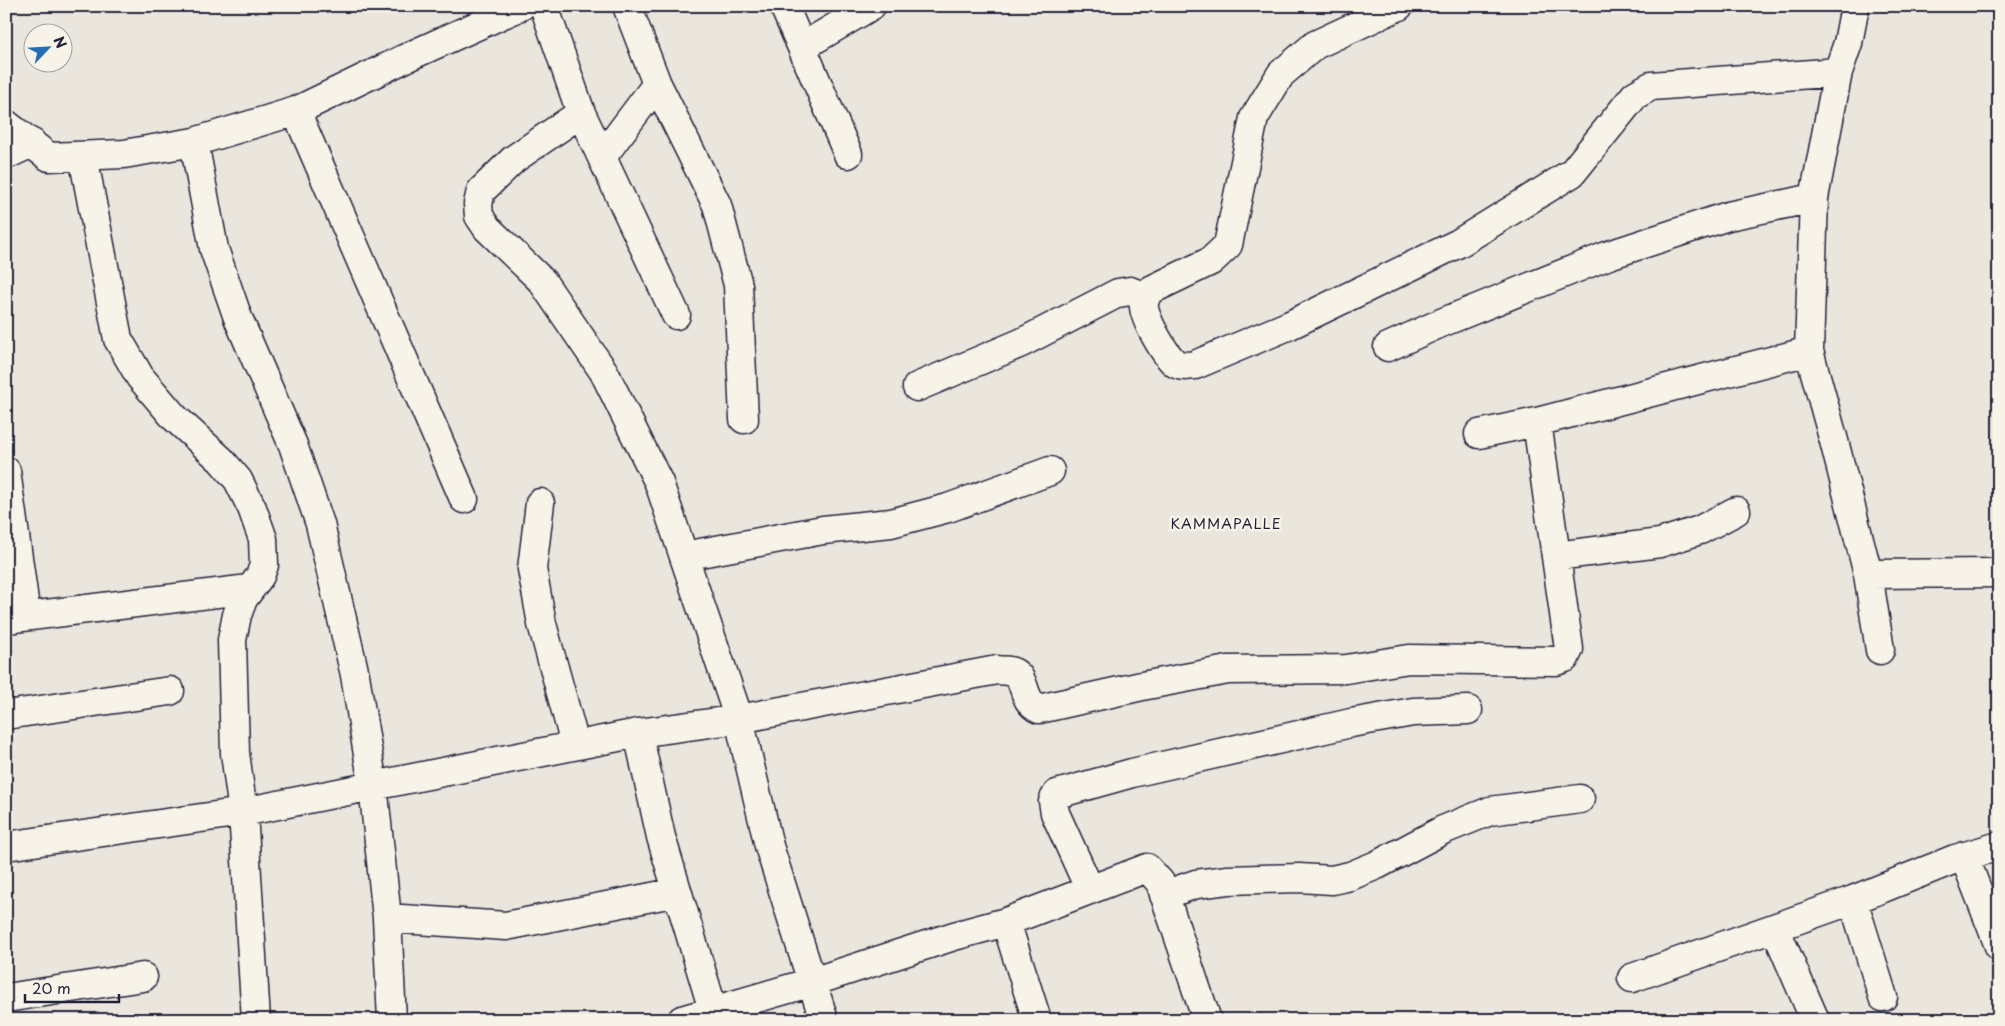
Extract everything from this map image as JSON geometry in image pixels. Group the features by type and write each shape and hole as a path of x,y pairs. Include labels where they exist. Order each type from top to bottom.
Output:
{"street":[{"path":"6,124 49,157 124,154 194,142 296,111 412,55 521,6"},
{"path":"544,6 581,113 676,315"},
{"path":"627,6 657,84 716,205 738,285 744,418"},
{"path":"784,6 848,154"},
{"path":"802,47 871,6"},
{"path":"1399,6 1315,45 1281,74 1254,118 1228,246 1211,261 1151,290 1146,297 1144,305 1145,316 1169,357 1177,364 1195,366 1290,325 1459,243 1572,173 1635,95 1651,86 1838,72"},
{"path":"1855,6 1848,43 1838,72 1814,198 1809,351 1868,574 1880,650"},
{"path":"602,157 657,84"},
{"path":"296,111 464,499"},
{"path":"581,113 514,159 480,191 479,216 487,228 542,281 604,372 660,483 739,719 769,846 824,1020"},
{"path":"194,142 214,249 238,318 293,445 320,524 355,675 373,785 387,918 392,1020"},
{"path":"6,155 32,143"},
{"path":"83,156 118,339 140,377 174,417 221,460 238,480 252,508 263,539 264,566 260,576 249,589 237,614 232,640 235,753 243,812 256,1020"},
{"path":"1388,347 1608,256 1728,216 1814,198"},
{"path":"917,387 1021,343 1118,293 1130,291 1146,297"},
{"path":"1479,434 1538,422 1809,351"},
{"path":"6,846 243,812 575,744 739,719 997,670 1013,672 1019,677 1027,698 1033,706 1039,709 1142,686 1228,670 1346,669 1409,658 1556,661 1565,658 1569,649 1538,422"},
{"path":"6,471 25,608 15,618"},
{"path":"684,556 823,530 892,522 948,508 1050,471"},
{"path":"540,503 532,569 542,624 575,744"},
{"path":"1556,556 1660,543 1700,530 1736,511"},
{"path":"1868,574 1999,573"},
{"path":"15,618 249,589"},
{"path":"6,715 170,691"},
{"path":"1090,890 1055,814 1053,801 1058,794 1132,773 1352,723 1412,712 1468,710"},
{"path":"638,733 660,837 713,1010"},
{"path":"1164,895 1196,884 1228,880 1299,878 1332,880 1350,876 1377,865 1476,815 1490,811 1580,799"},
{"path":"1632,978 1853,900 1964,856 1999,846"},
{"path":"1964,856 1999,946"},
{"path":"682,1020 812,982 954,936 1006,922 1147,868 1160,882 1207,1020"},
{"path":"387,918 506,926 677,892"},
{"path":"1853,900 1883,998"},
{"path":"1006,922 1036,1020"},
{"path":"1775,928 1815,1020"},
{"path":"6,998 143,978"}],"district":[{"name":"KAMMAPALLE","path":"1226,524"}]}
